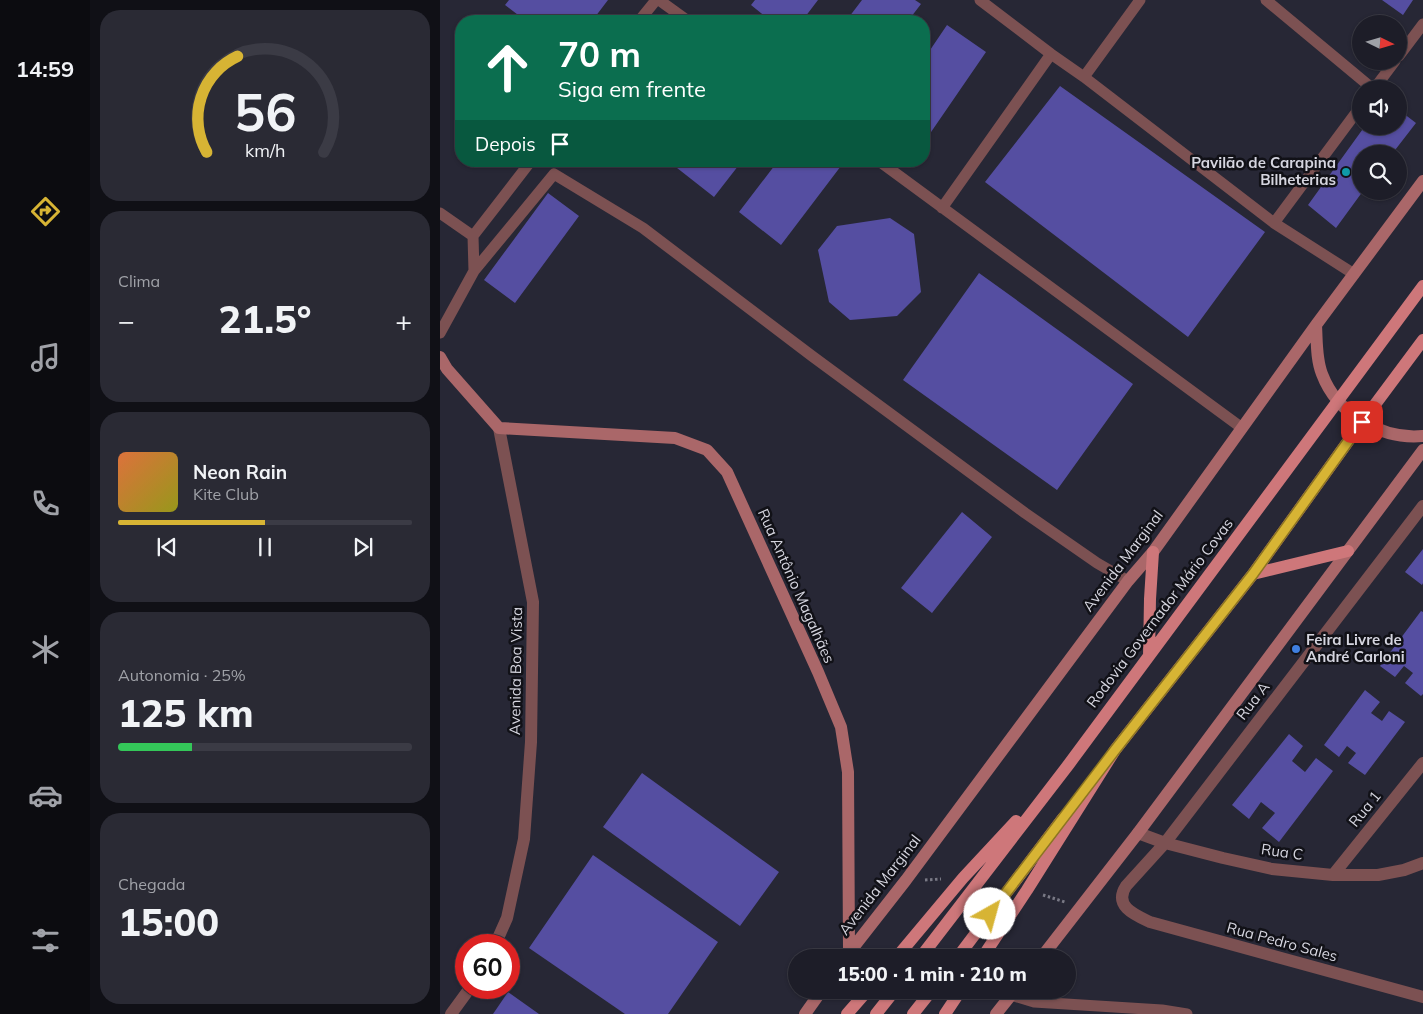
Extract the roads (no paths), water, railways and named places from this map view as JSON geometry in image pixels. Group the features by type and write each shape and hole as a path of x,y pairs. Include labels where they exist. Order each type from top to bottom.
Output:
{"main road":[{"name":"Rodovia Governador Mário Covas","path":"927,949 1069,764 1423,286"},
{"path":"964,949 1115,750 1253,574 1423,340"},
{"path":"1253,574 1348,551"},
{"path":"1149,656 1153,552"},
{"path":"988,949 1115,750"},
{"path":"904,949 963,878 1069,764"},
{"path":"847,1014 860,999"},
{"path":"876,1014 888,999"},
{"path":"913,1014 925,999"},
{"path":"945,1014 955,999"}],"street":[{"name":"Avenida Marginal","path":"851,949 906,880 1128,581 1153,552 1316,325 1423,181"},
{"path":"1316,325 1318,354 1322,374 1337,401 1362,422 1389,434 1412,437 1423,436"},
{"path":"440,358 443,370 500,428"},
{"name":"Avenida Boa Vista","path":"500,428 534,602 531,742 524,838 508,918 500,934"},
{"name":"Rua Antônio Magalhães","path":"500,428 675,438 707,450 727,472 818,672 841,728 848,772 847,949"},
{"path":"1048,949 1138,833 1423,450"},
{"name":"Rua A","path":"1134,915 1124,905 1122,892 1165,843 1423,506"},
{"name":"Rua 1","path":"1333,875 1423,764"},
{"name":"Rua C","path":"1138,833 1165,843 1272,869 1333,875 1378,875 1404,870 1423,863"},
{"name":"Rua Pedro Sales","path":"1134,915 1150,922 1423,997"},
{"path":"451,1014 462,999"},
{"path":"805,1014 816,999"},
{"path":"996,1014 1008,999"}],"lane":[{"path":"645,15 658,0 679,15"},
{"path":"980,0 1084,77 1274,223 1354,274"},
{"path":"1084,77 1140,0"},
{"path":"1266,0 1363,80"},
{"path":"1408,44 1423,24"},
{"path":"942,208 1051,54"},
{"path":"1274,223 1352,118"},
{"path":"474,271 473,236 526,167"},
{"path":"887,167 1242,428"},
{"path":"440,333 474,271 554,174 642,228 1025,513 1097,563 1128,581"},
{"path":"440,213 473,236"},
{"path":"1027,999 1034,1002 1162,1010 1186,1014"}],"place":[{"name":"Pavilão de Carapina Bilheterias","path":"1346,172"},
{"name":"Feira Livre de André Carloni","path":"1296,649"}]}
